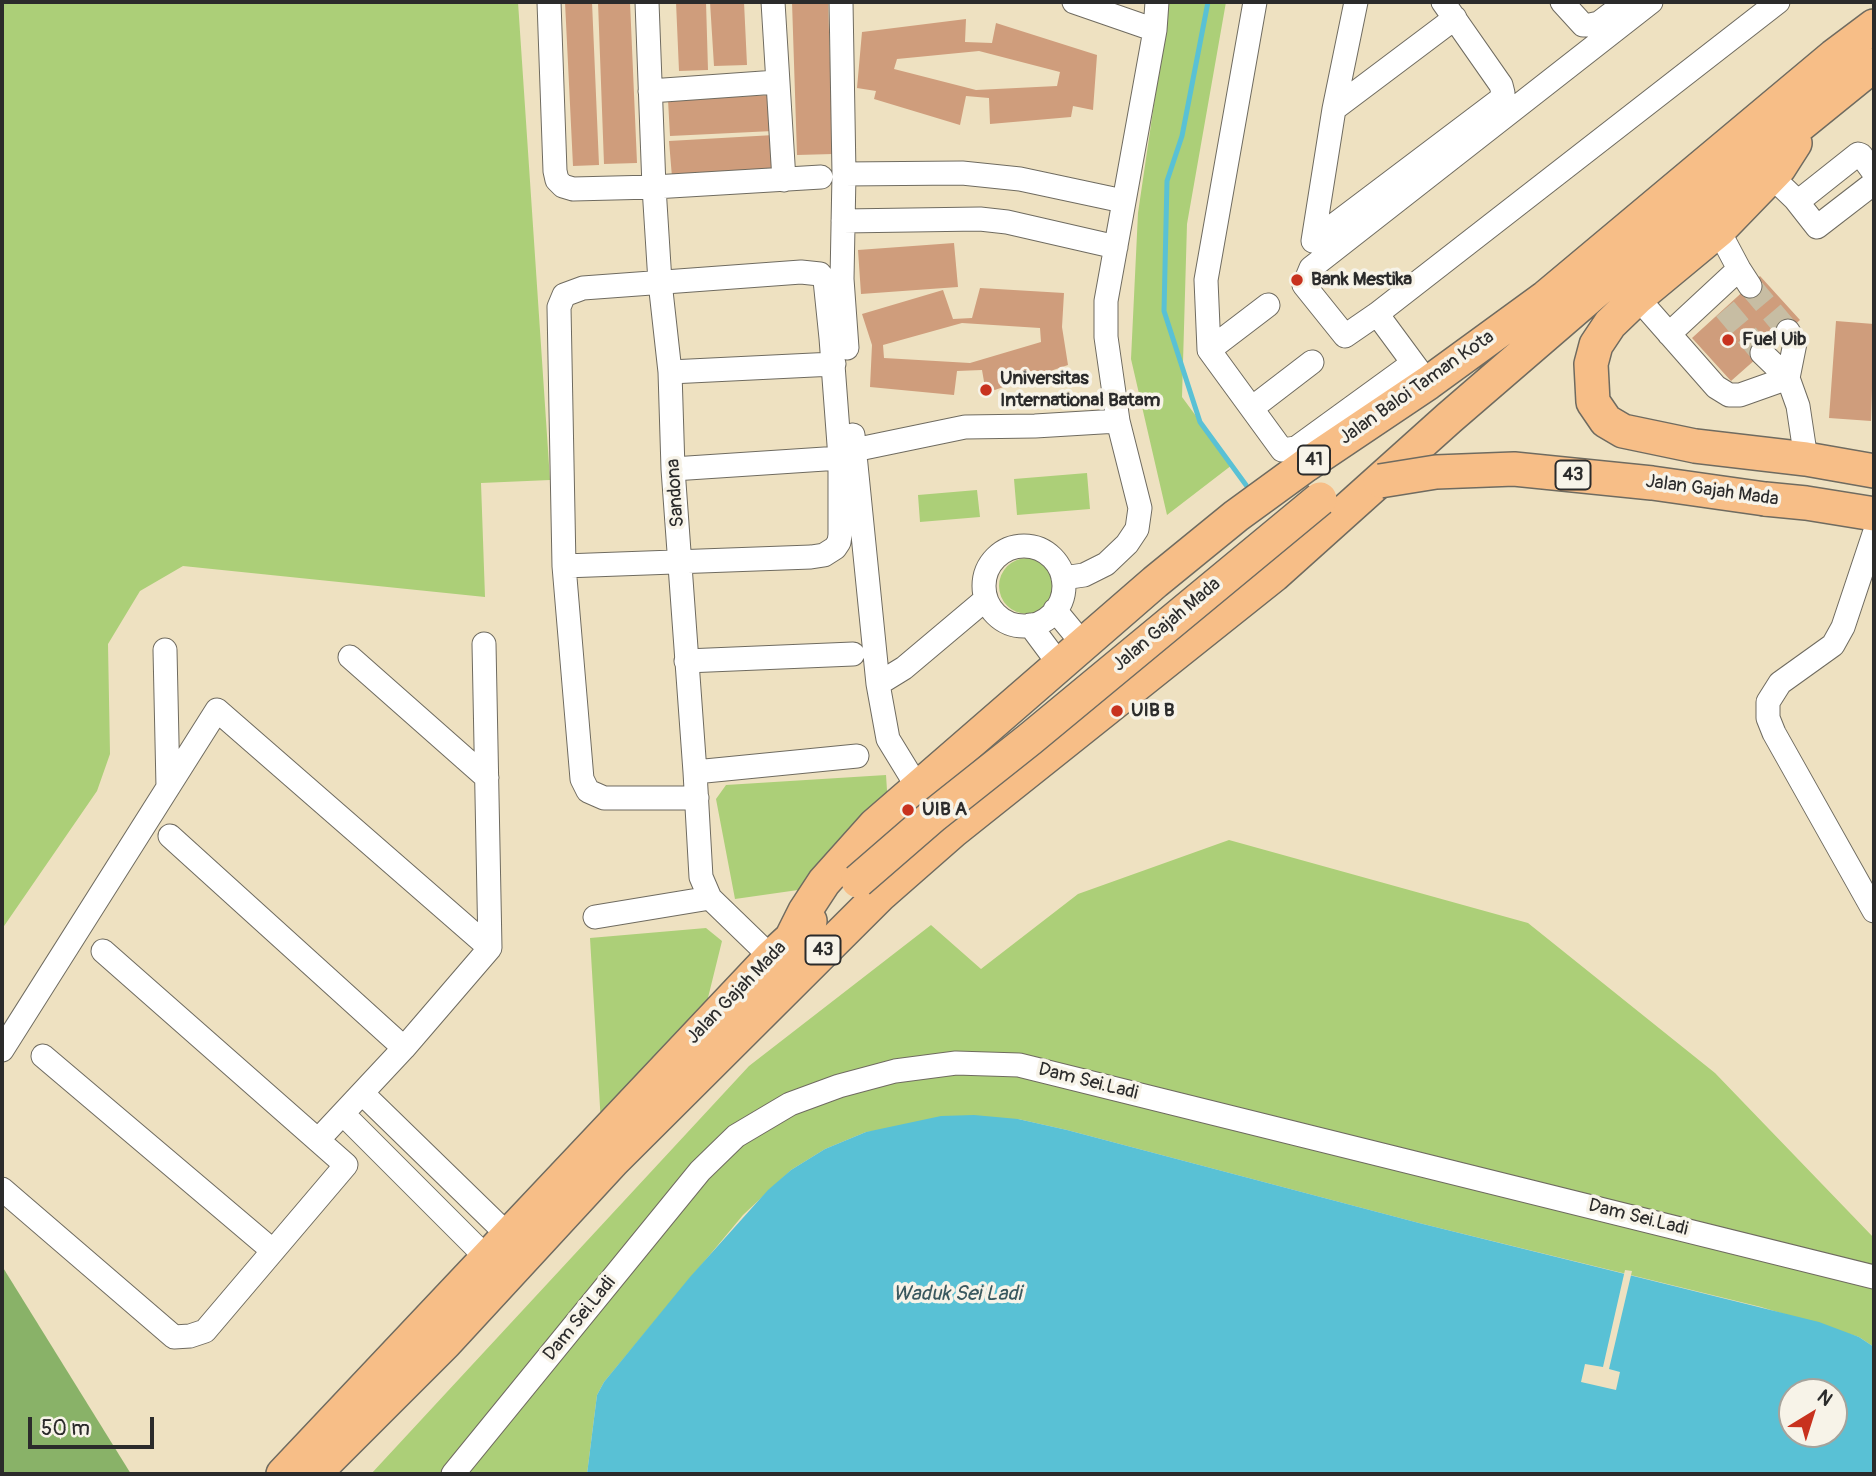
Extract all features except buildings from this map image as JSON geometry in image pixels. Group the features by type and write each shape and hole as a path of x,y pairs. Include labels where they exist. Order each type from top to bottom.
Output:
{"highway":[{"name":"Jalan Baloi Taman Kota","path":"1382,480 1449,418 1626,286 1711,216 1854,67 1874,26"},
{"name":"Jalan Baloi Taman Kota","path":"782,946 824,881 876,825 1071,654 1236,516 1306,465 1421,373 1546,297 1854,67"},
{"path":"1711,216 1771,176 1794,148 1799,124"},
{"path":"1626,286 1610,324 1596,345 1591,364 1593,402 1606,421 1623,431 1695,446 1806,459 1874,471"},
{"name":"Jalan Gajah Mada","path":"283,1474 782,946 933,816 1030,740 1320,499 1339,491 1381,481 1436,472 1514,469 1652,483 1874,514"},
{"name":"Jalan Gajah Mada","path":"314,1474 445,1343 613,1161 880,895 963,822 1274,575 1382,480"},
{"path":"1236,516 1260,521 1271,531 1278,558 1274,575"}],"street":[{"path":"549,2 557,180 563,186 573,189 654,187 821,177"},
{"name":"Sandona","path":"647,2 654,187 660,282 670,372 673,469 701,877 710,898 782,946"},
{"path":"773,2 785,180"},
{"path":"564,566 811,557 830,552 839,542 847,454 842,279 845,174 841,2"},
{"path":"1074,2 1155,30"},
{"path":"1063,578 1084,575 1106,564 1127,544 1137,529 1140,508 1118,421 1106,337 1106,302 1155,30 1157,2"},
{"path":"1255,2 1206,280 1208,344 1282,450 1296,448 1421,373 1377,314"},
{"path":"1334,109 1449,10 1501,85 1503,93 1501,99 1313,241 1334,109 1356,2"},
{"path":"1562,2 1583,25 1590,25 1599,23 1627,2"},
{"path":"1651,2 1311,268 1304,285 1345,335 1377,314 1777,2"},
{"path":"650,91 777,82"},
{"path":"1795,200 1800,200 1858,154 1874,173"},
{"path":"845,174 962,173 1020,179 1123,201"},
{"path":"1771,176 1795,200 1816,227 1874,183"},
{"path":"1669,334 1719,302 1745,278 1711,216"},
{"path":"843,221 980,219 1007,222 1116,247"},
{"path":"697,798 615,800 595,796 588,791 582,779 564,566 559,307 561,300 572,290 801,272 820,274 825,280 834,364 888,739 918,788"},
{"path":"1626,286 1716,387 1730,395 1740,395 1788,378"},
{"path":"1208,344 1268,304"},
{"path":"1788,331 1795,343 1788,378"},
{"path":"1762,353 1788,378 1798,406 1806,459"},
{"path":"1252,408 1312,362"},
{"path":"670,372 834,364"},
{"path":"673,469 847,454 965,427 1118,421"},
{"path":"1874,534 1843,627 1833,645 1780,683 1768,702 1768,718 1774,733 1874,911"},
{"path":"1026,546 1050,555 1063,578 1063,589 1055,610 1044,620 1030,625 1016,625 1003,620 993,611 986,599 985,573 991,562 1013,547 1026,546"},
{"path":"878,684 904,668 986,599"},
{"path":"1055,610 1071,654"},
{"path":"1030,625 1071,654"},
{"path":"318,1140 404,1048 490,947 484,644"},
{"path":"165,650 168,786"},
{"path":"686,661 853,654"},
{"path":"350,657 487,778"},
{"path":"2,1050 217,710 490,947"},
{"path":"695,772 857,756"},
{"path":"170,836 404,1048"},
{"path":"595,917 710,898"},
{"path":"2,1189 174,1337 190,1336 205,1331 346,1165 103,950"},
{"path":"43,1056 272,1250"},
{"name":"Dam Sei.Ladi","path":"453,1474 700,1171 736,1136 790,1104 839,1086 895,1071 956,1063 1019,1065 1874,1277"},
{"path":"362,1093 497,1247"},
{"path":"343,1114 497,1247"}],"green space":[{"path":"2,2 518,2 550,480 481,483 485,597 183,566 140,591 108,644 110,754 97,791 2,929"},
{"path":"1169,2 1226,2 1187,224 1182,397 1232,465 1167,515 1131,359 1138,213"},
{"path":"1087,473 1090,509 1017,515 1014,479"},
{"path":"977,490 980,517 920,522 918,495"},
{"path":"1021,558 1033,558 1043,562 1051,570 1055,586 1051,602 1043,610 1033,614 1021,614 1011,610 1003,602 999,592 999,580 1003,570 1011,562"},
{"path":"886,775 888,806 805,889 735,899 716,799 726,785"},
{"path":"1229,840 1528,923 1715,1073 1874,1238 1874,1347 1859,1337 1761,1307 1419,1223 1018,1119 866,1132 825,1149 791,1170 743,1215 604,1382 597,1395 587,1474 371,1474 749,1066 931,925 981,969 1078,894"},
{"path":"706,928 722,941 704,1014 601,1124 590,938"},
{"path":"2,1266 131,1474 2,1474"}],"water":[{"name":"Waduk Sei Ladi","path":"974,1115 1018,1119 1419,1223 1819,1322 1859,1337 1874,1347 1874,1474 587,1474 597,1395 604,1382 690,1277 768,1190 791,1170 825,1149 866,1132 941,1116"}],"pier":[{"path":"1625,1270 1632,1271 1609,1369 1620,1372 1616,1390 1581,1382 1585,1364 1603,1367"}],"waterway":[{"path":"1208,2 1182,136 1167,181 1164,311 1200,422 1246,485"}],"tunnel":[{"path":"1750,286 1788,331"},
{"path":"1725,309 1762,353"}],"place":[{"name":"Bank Mestika","path":"1297,280"},
{"name":"Fuel Uib","path":"1728,340"},
{"name":"Universitas International Batam","path":"986,390"},
{"name":"UIB B","path":"1117,711"},
{"name":"UIB A","path":"908,810"}]}
